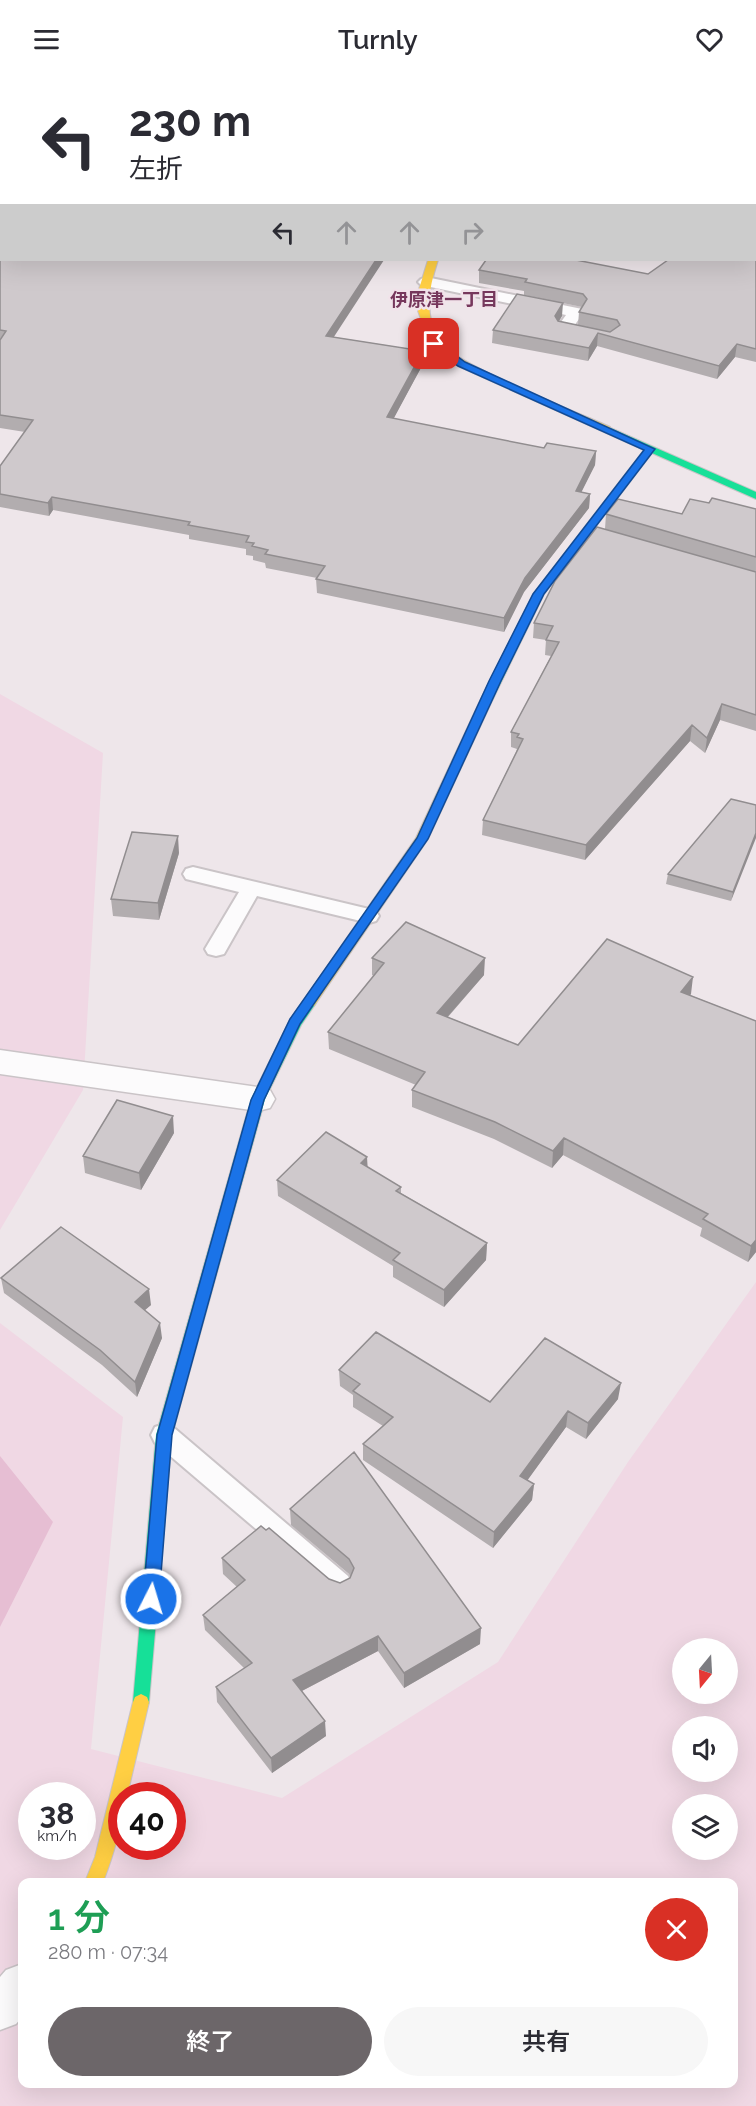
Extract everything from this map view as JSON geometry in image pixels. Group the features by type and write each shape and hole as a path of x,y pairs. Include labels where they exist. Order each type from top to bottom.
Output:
{"street":[{"path":"433,261 426,282 423,311 434,344 452,358 756,496"},
{"path":"96,1878 104,1857 144,1692 164,1435 258,1100 295,1023 422,839 495,681 539,594 650,449"},
{"path":"0,1062 258,1100"},
{"path":"0,2008 18,1990"}],"lane":[{"path":"426,282 576,312 564,329 598,336"},
{"path":"586,531 609,537"},
{"path":"193,874 369,916"},
{"path":"216,949 252,888"},
{"path":"164,1435 339,1584"}],"shaded area":[{"path":"0,694 103,753 83,1090 0,1230"},
{"path":"756,1282 756,2106 0,2106 0,1323 123,1417 91,1749 282,1798 498,1662 628,1462"},
{"path":"0,1456 53,1522 0,1627"}],"building":[{"path":"0,261 375,261 326,336 423,351 387,417 544,448 547,443 596,451 576,491 590,494 525,578 504,618 316,579 325,566 265,554 268,550 246,542 249,536 188,525 190,522 52,497 48,503 0,494 0,466 33,420 0,415 0,340 6,331 0,330"},
{"path":"485,261 581,261 648,274 667,261 756,261 756,349 737,344 719,366 598,333 589,348 493,330 517,294 563,303 555,316 558,321 610,332 620,325 617,320 579,312 587,299 583,294 525,282 527,279 479,270"},
{"path":"712,498 756,509 756,557 606,514 618,499 682,514 690,499 709,503"},
{"path":"597,527 756,572 756,715 722,704 707,738 692,725 586,845 483,820 523,739 517,737 519,734 511,732 559,642 546,640 553,626 534,623 555,581"},
{"path":"731,799 756,805 756,833 733,892 668,874"},
{"path":"132,832 178,836 158,903 111,899"},
{"path":"406,922 485,958 437,1013 518,1045 607,939 693,977 681,992 756,1021 756,1240 751,1246 703,1219 708,1214 564,1138 553,1151 495,1122 412,1090 425,1072 328,1032 384,963 372,958"},
{"path":"117,1100 173,1116 139,1173 83,1156"},
{"path":"326,1132 367,1157 361,1163 401,1187 396,1191 487,1243 444,1290 393,1260 400,1253 277,1180"},
{"path":"61,1227 149,1289 135,1302 160,1323 135,1382 100,1350 1,1278"},
{"path":"376,1332 490,1402 545,1338 621,1383 588,1423 568,1411 520,1476 534,1484 494,1532 363,1444 393,1417 353,1391 360,1384 339,1370"},
{"path":"354,1452 481,1628 404,1673 378,1636 293,1680 325,1721 271,1758 216,1687 252,1663 203,1615 245,1580 222,1558 261,1526 266,1530 269,1528 329,1579 340,1583 350,1578 354,1568 349,1559 290,1509"}],"traffic: fast":[{"path":"606,429 756,496"},
{"path":"485,703 539,593 650,449"},
{"path":"141,1702 164,1435 258,1099 295,1023 309,1003"}],"traffic: slow":[{"path":"433,261 424,289 423,311 434,344 461,364 606,429"},
{"path":"309,1003 422,839 485,703"},
{"path":"96,1878 104,1857 141,1702"}],"district":[{"name":"伊原津一丁目","path":"444,299"}],"route":[{"path":"151,1599 164,1435 258,1100 295,1023 422,839 495,681 539,594 558,566 650,449 461,364 434,344"}]}
